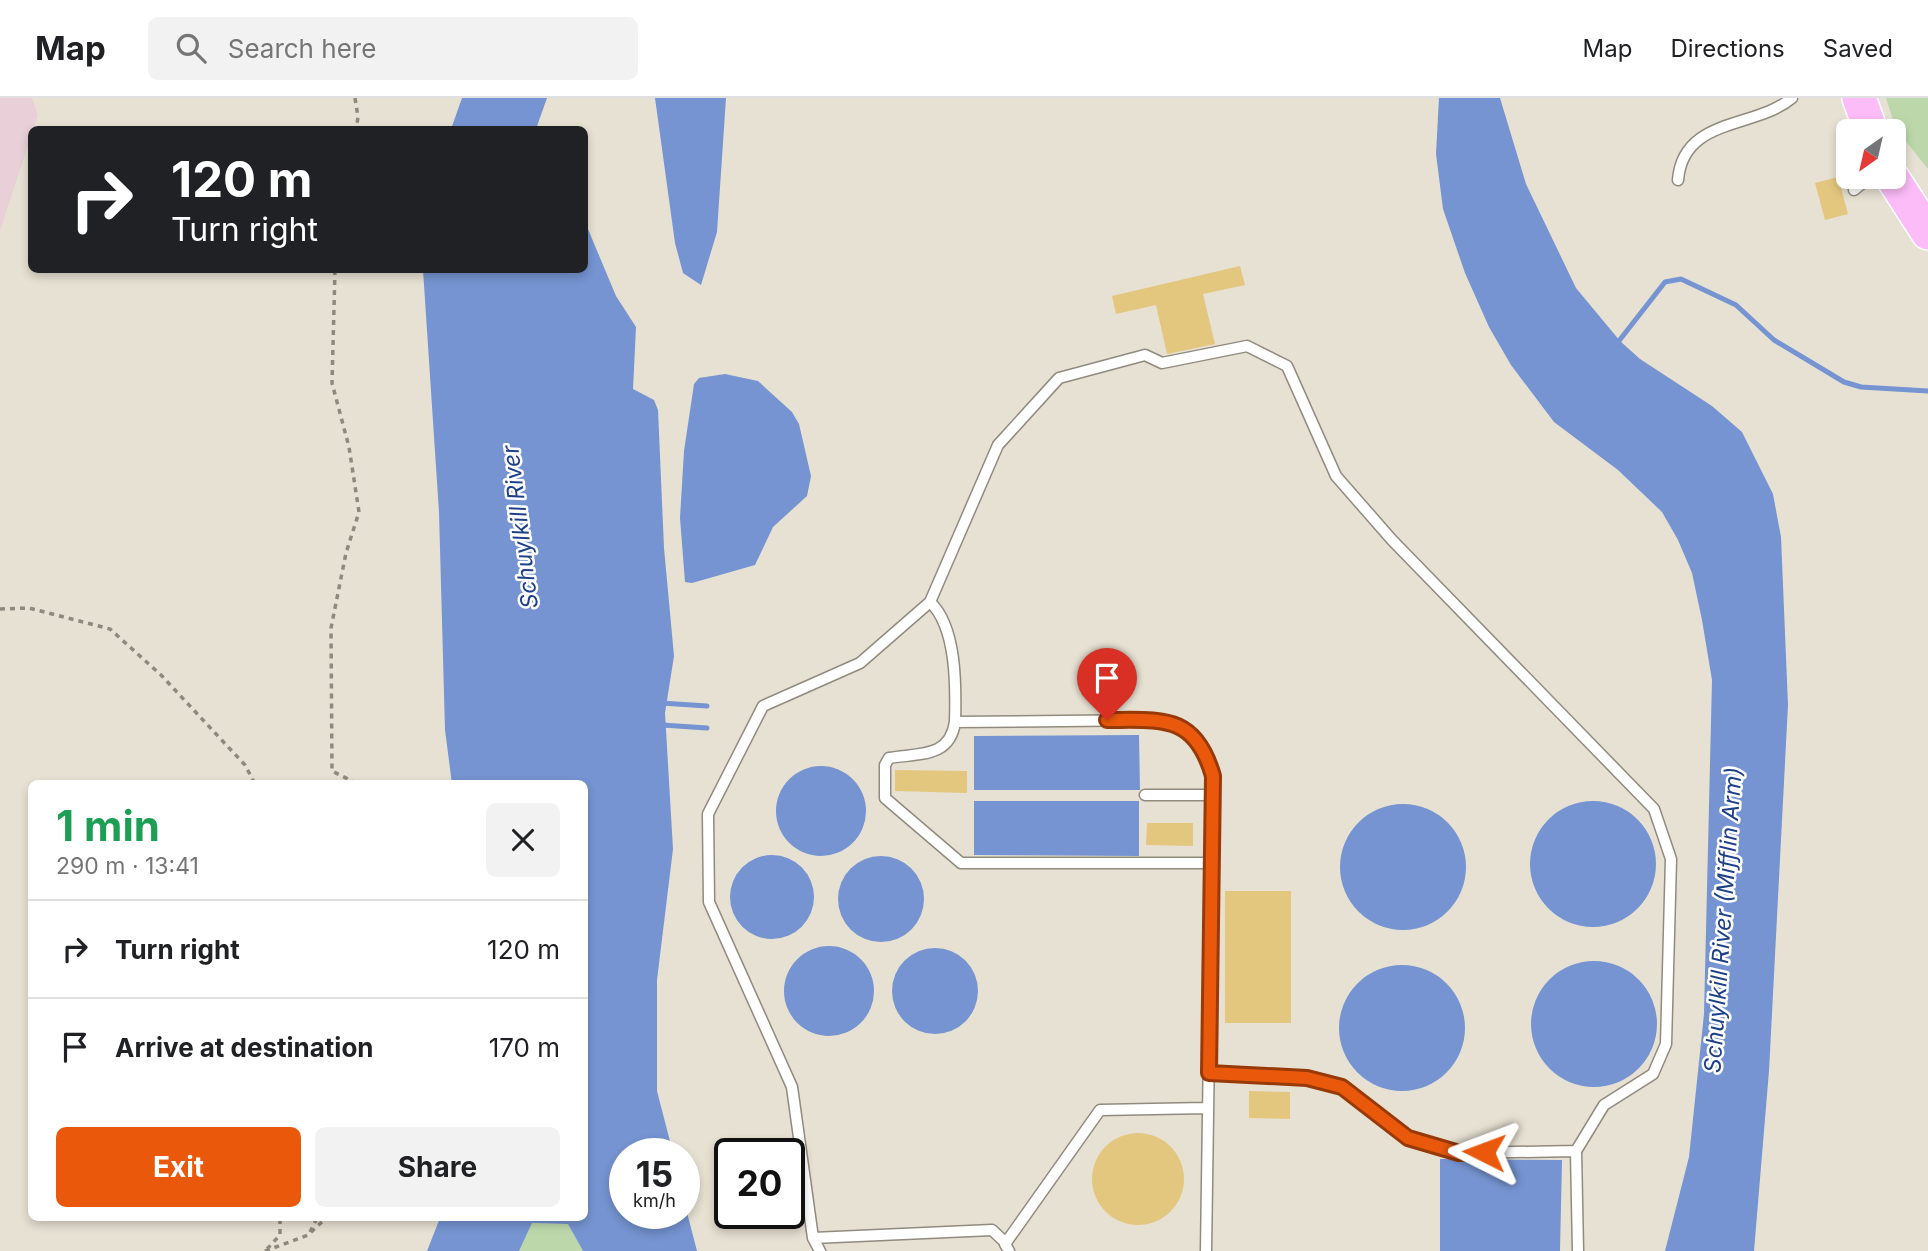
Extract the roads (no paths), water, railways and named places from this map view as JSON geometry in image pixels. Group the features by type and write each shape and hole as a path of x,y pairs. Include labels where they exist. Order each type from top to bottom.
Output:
{"main road":[{"path":"1859,98 1867,119"},
{"path":"1900,189 1928,233"}],"lane":[{"path":"1678,180 1679,161 1695,143 1722,127 1768,111 1792,98"},
{"path":"820,1251 813,1238 792,1087 709,901 708,814 763,706 860,663 930,602 998,445 1059,378 1145,355 1162,363 1247,346 1287,366 1336,476 1392,540 1654,809 1671,859 1666,1044 1653,1074 1604,1105 1576,1151 1578,1251"},
{"path":"930,602 939,610 957,682 953,736 942,749 889,758 885,765 885,798 961,863 1211,863"},
{"path":"955,722 1157,720 1178,724 1195,736 1206,754 1213,776 1209,1073 1206,1108 1206,1251"},
{"path":"1145,795 1212,796"},
{"path":"1209,1073 1307,1078 1342,1087 1408,1138 1459,1153 1576,1151"},
{"path":"813,1238 992,1230 1007,1247 1100,1110 1206,1108"}],"water":[{"path":"462,98 547,98 537,126 452,126"},
{"path":"655,98 726,98 717,232 701,285 683,273 675,243"},
{"name":"Schuylkill River (Mifflin Arm)","path":"1439,98 1500,98 1526,184 1576,288 1620,341 1640,359 1712,406 1742,432 1773,494 1781,537 1788,705 1769,1071 1754,1251 1665,1251 1689,1157 1704,1014 1712,680 1692,573 1662,512 1618,470 1554,422 1511,365 1489,327 1465,273 1443,209 1436,154"},
{"name":"Schuylkill River","path":"588,229 616,296 636,327 633,389 654,400 658,410 664,548 674,656 665,713 673,849 657,980 657,1091 669,1138 609,1138 609,1229 691,1229 697,1251 583,1251 568,1224 532,1223 519,1251 427,1251 439,1221 588,1221 588,780 451,780 445,730 439,512 423,273 588,273"},
{"path":"725,374 758,381 792,412 799,424 811,476 807,496 773,527 755,565 692,583 685,582 680,518 684,451 694,384 699,378"},
{"path":"1139,735 1140,790 974,790 974,736"},
{"path":"821,766 838,769 853,779 863,794 866,811 863,828 853,843 838,853 821,856 804,853 789,843 779,828 776,811 779,794 789,779 804,769"},
{"path":"974,801 1139,801 1139,856 974,855"},
{"path":"1593,801 1617,806 1637,820 1651,840 1656,864 1651,888 1637,908 1617,922 1593,927 1569,922 1549,908 1535,888 1530,864 1535,840 1549,820 1569,806"},
{"path":"1403,804 1427,809 1447,823 1461,843 1466,867 1461,891 1447,911 1427,925 1403,930 1379,925 1359,911 1345,891 1340,867 1345,843 1359,823 1379,809"},
{"path":"772,855 788,858 802,867 811,881 814,897 811,913 802,927 788,936 772,939 756,936 742,927 733,913 730,897 733,881 742,867 756,858"},
{"path":"881,856 897,860 911,869 920,883 924,899 920,915 911,929 897,938 881,942 865,938 851,929 842,915 838,899 842,883 851,869 865,860"},
{"path":"829,946 846,950 861,959 870,974 874,991 870,1008 861,1023 846,1032 829,1036 812,1032 797,1023 788,1008 784,991 788,974 797,959 812,950"},
{"path":"935,948 952,951 966,960 975,974 978,991 975,1008 966,1022 952,1031 935,1034 918,1031 904,1022 895,1008 892,991 895,974 904,960 918,951"},
{"path":"1594,961 1618,966 1638,980 1652,1000 1657,1024 1652,1048 1638,1068 1618,1082 1594,1087 1570,1082 1550,1068 1536,1048 1531,1024 1536,1000 1550,980 1570,966"},
{"path":"1402,965 1426,970 1446,984 1460,1004 1465,1028 1460,1052 1446,1072 1426,1086 1402,1091 1378,1086 1358,1072 1344,1052 1339,1028 1344,1004 1358,984 1378,970"},
{"path":"1440,1159 1562,1160 1560,1251 1440,1251"}],"waterway":[{"path":"1615,346 1665,282 1681,279 1736,305 1774,340 1844,382 1861,387 1928,391"},
{"path":"661,703 707,706"},
{"path":"662,725 707,728"}]}
